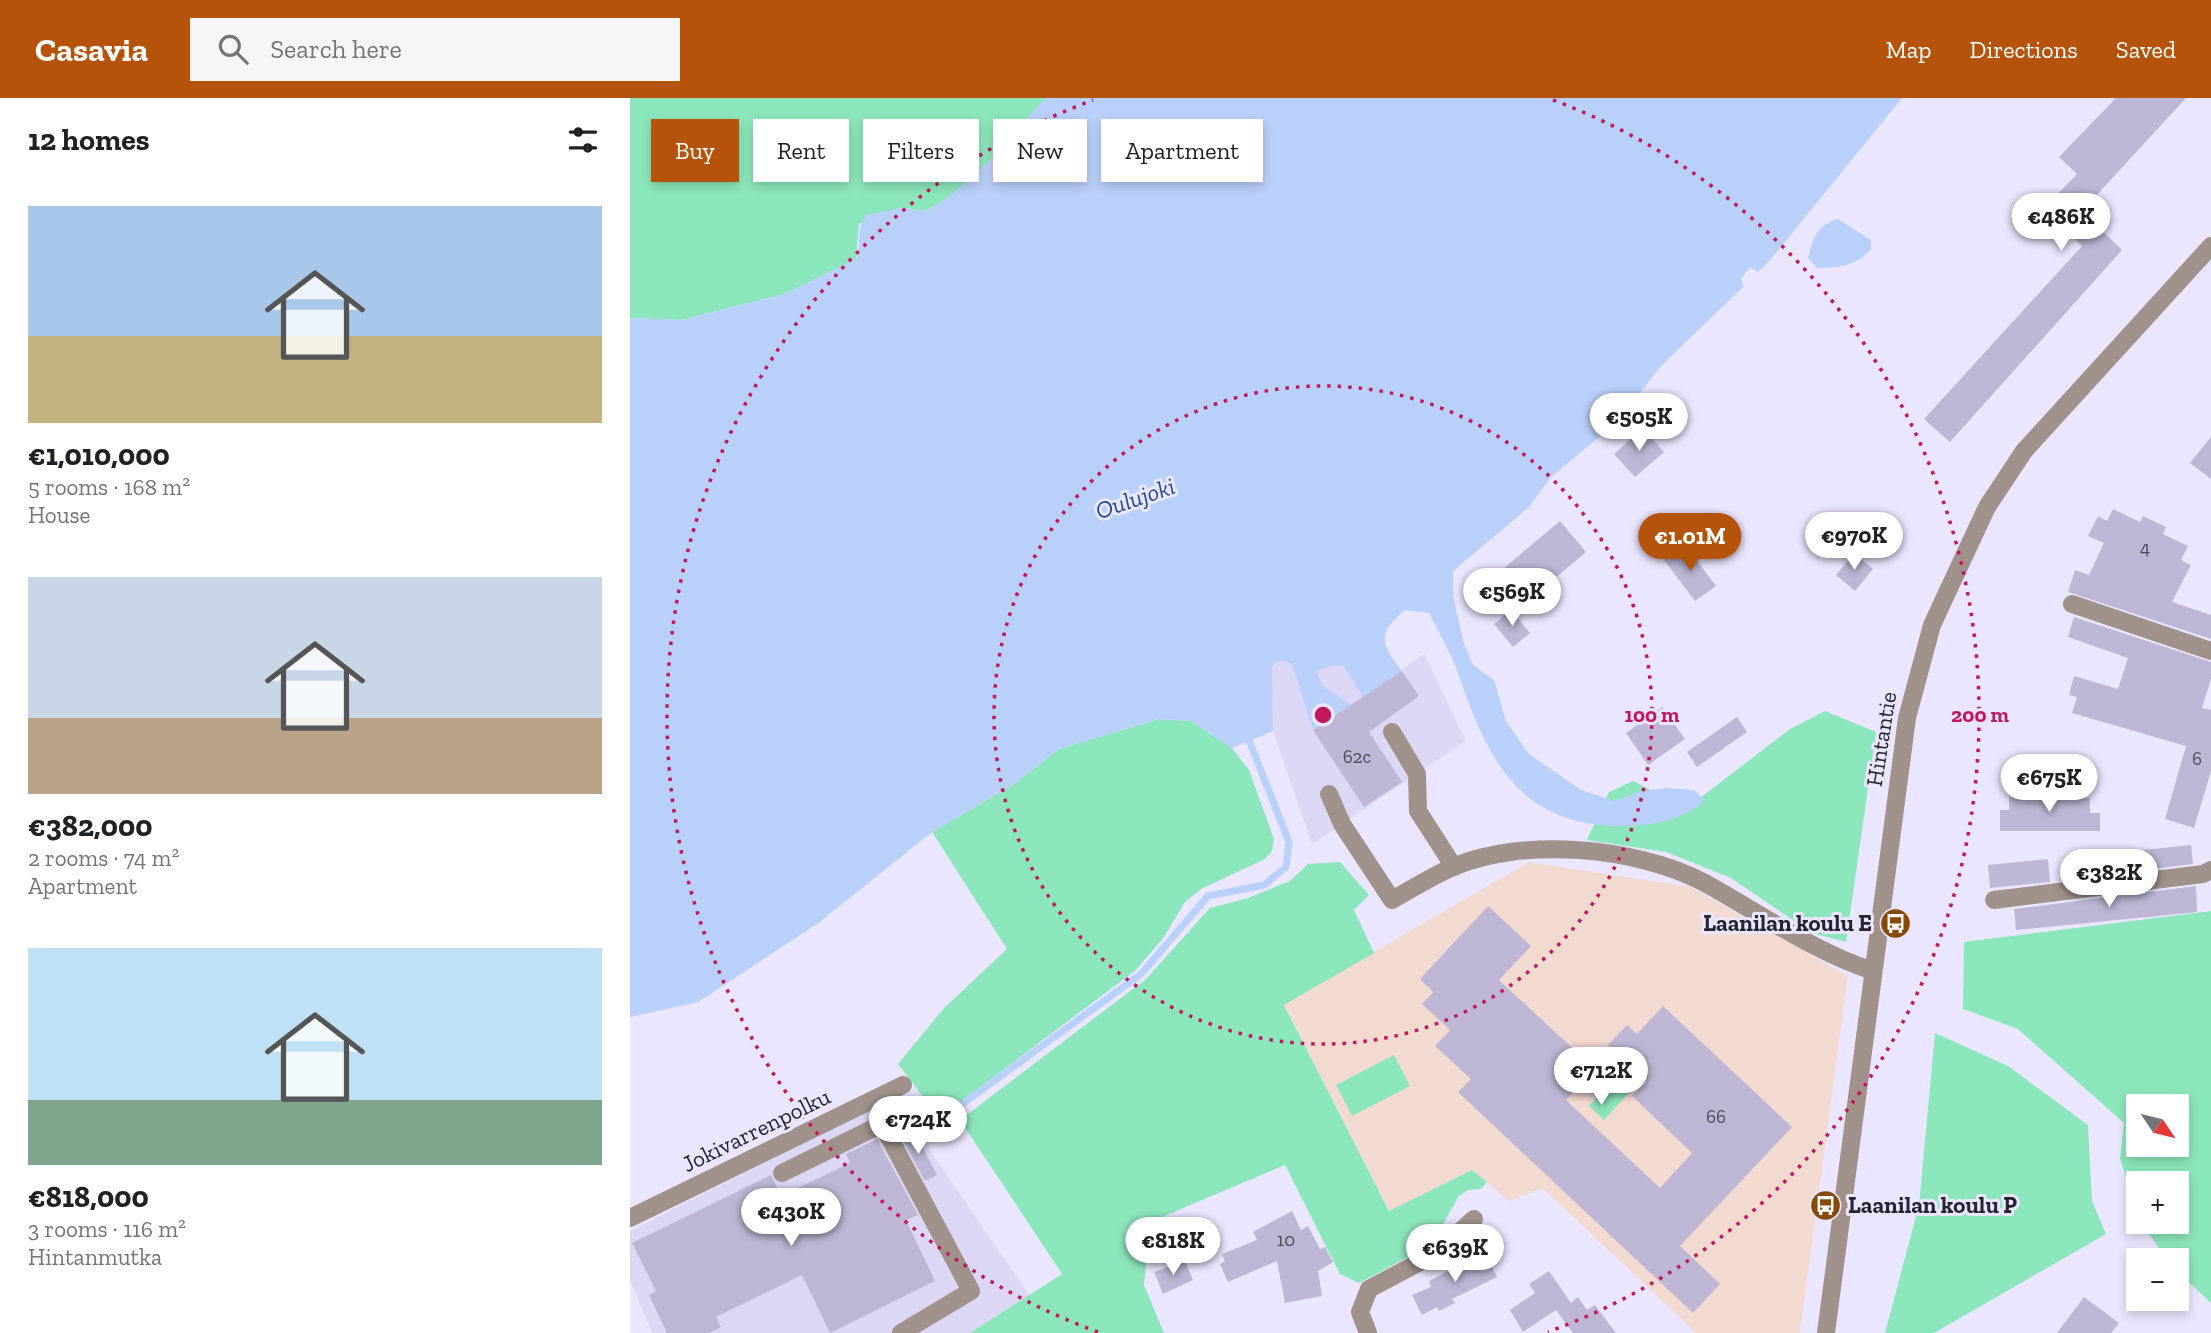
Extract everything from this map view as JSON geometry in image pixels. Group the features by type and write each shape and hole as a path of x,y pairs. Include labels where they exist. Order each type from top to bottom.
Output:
{"street":[{"name":"Hintantie","path":"1826,1333 1907,718 1917,671 1950,581 1987,507 2024,451 2211,246"},
{"path":"2072,604 2211,651"},
{"path":"1392,732 1417,774 1418,811 1454,867"},
{"path":"1329,794 1342,824 1392,900 1454,867 1512,853 1575,850 1639,857 1699,880 1810,943 1873,971"},
{"path":"1994,900 2203,874 2211,870"},
{"name":"Jokivarrenpolku","path":"630,1218 903,1085"},
{"path":"782,1173 882,1124 971,1291 901,1333"},
{"path":"1368,1333 1360,1312 1369,1289 1435,1254 1474,1219"}],"shaded area":[{"path":"1424,654 1466,741 1312,844 1273,731 1272,666 1279,659 1292,664 1313,729 1350,705 1322,685 1315,671 1331,666 1344,666 1364,697"},
{"path":"1529,862 1691,887 1848,976 1800,1333 1696,1333 1543,1188 1509,1201 1472,1170 1390,1212 1284,1004"},
{"path":"894,1098 1030,1296 970,1333 652,1333 630,1279 630,1231"}],"green space":[{"path":"630,98 1046,98 1027,119 993,119 993,157 979,171 979,119 863,119 863,182 967,182 929,209 898,209 859,224 856,259 787,293 682,320 630,318"},
{"path":"1825,711 1876,732 1846,942 1812,933 1731,878 1666,852 1587,840 1609,792 1633,781 1687,808 1790,729"},
{"path":"1159,719 1191,721 1232,748 1249,770 1274,839 1272,851 1265,859 1201,889 1185,902 1164,937 1136,970 939,1118 898,1064 944,1008 1007,949 932,832 1014,784 1059,749"},
{"path":"1340,862 1369,895 1354,910 1374,953 1284,1005 1389,1211 1472,1170 1487,1182 1481,1189 1468,1190 1459,1196 1435,1238 1423,1249 1359,1283 1340,1274 1285,1165 1150,1222 1144,1285 1164,1333 970,1333 1062,1274 960,1120 1146,979 1210,908 1248,898 1290,881 1308,864"},
{"path":"2211,911 2211,1303 2189,1282 2189,1248 2159,1248 2149,1234 2189,1234 2189,1171 2126,1171 2126,1178 2120,1159 2124,1123 2018,1029 1963,1009 1964,942"},
{"path":"1935,1033 2008,1066 2088,1125 2092,1201 2106,1234 1934,1333 1885,1333 1919,1205"},
{"path":"1394,1055 1410,1086 1352,1116 1336,1085"},
{"path":"1620,1073 1635,1086 1604,1120 1589,1106"}],"water":[{"name":"Oulujoki","path":"1046,98 1902,98 1770,260 1758,272 1750,267 1741,279 1744,286 1661,366 1616,423 1551,477 1528,508 1453,571 1453,595 1463,641 1473,665 1494,680 1506,721 1529,754 1581,790 1615,801 1637,792 1666,788 1694,790 1705,800 1687,813 1666,821 1621,826 1586,823 1557,814 1533,800 1513,782 1482,735 1453,660 1429,613 1405,610 1389,625 1385,639 1386,646 1402,671 1363,697 1344,666 1331,666 1316,671 1322,685 1351,705 1313,730 1292,664 1279,660 1272,666 1273,731 1232,748 1191,721 1159,719 1059,749 1014,784 932,832 817,924 698,1002 630,1017 630,318 683,320 787,293 856,259 861,225 867,214 903,208 919,211 929,209 966,182 979,182 979,170 993,156 993,182 1087,182 1087,119 1027,119"},
{"path":"1838,219 1871,240 1871,250 1859,260 1846,265 1817,268 1808,258 1814,238 1825,225"}],"building":[{"path":"2116,98 2186,98 2082,211 2122,250 1950,442 1924,419 2082,246 2058,223 2064,217 2049,203 2077,174 2059,157"},
{"path":"1643,428 1664,452 1635,477 1614,454"},
{"path":"2211,437 2211,479 2190,463"},
{"path":"2113,509 2140,522 2143,516 2166,527 2163,534 2188,546 2181,560 2191,565 2172,602 2211,615 2211,639 2068,592 2075,570 2089,575 2104,543 2088,536 2098,516 2107,521"},
{"path":"1560,521 1586,552 1523,605 1497,574"},
{"path":"1685,545 1716,586 1695,601 1664,560"},
{"path":"1854,553 1873,569 1855,591 1836,575"},
{"path":"1511,610 1530,633 1513,647 1494,624"},
{"path":"2074,617 2211,662 2211,679 2202,708 2211,710 2211,771 2194,828 2165,819 2186,746 2072,713 2077,697 2069,695 2074,676 2118,689 2128,658 2068,637"},
{"path":"1402,671 1419,696 1369,732 1402,782 1364,807 1313,730"},
{"path":"1662,707 1685,739 1648,765 1626,733"},
{"path":"1737,717 1747,732 1697,767 1687,752"},
{"path":"2063,790 2063,798 2090,798 2090,813 2100,813 2100,831 2000,831 2000,810 2009,810 2009,797 2038,797 2038,791"},
{"path":"2191,845 2193,864 2106,875 2105,854"},
{"path":"2048,859 2050,882 1990,888 1988,865"},
{"path":"2196,886 2197,912 2016,930 2014,909"},
{"path":"1488,906 1531,946 1499,980 1595,1069 1566,1100 1660,1188 1692,1153 1632,1096 1646,1081 1608,1045 1627,1025 1637,1034 1663,1006 1792,1127 1680,1246 1720,1284 1693,1313 1458,1092 1471,1079 1435,1046 1450,1030 1422,1004 1433,992 1420,979"},
{"path":"906,1127 917,1149 922,1146 937,1175 925,1181 898,1131"},
{"path":"877,1139 918,1215 906,1220 935,1281 830,1333 802,1275 716,1317 721,1327 709,1333 667,1333 649,1295 656,1291 632,1243 771,1175 781,1196 850,1163 846,1154"},
{"path":"1292,1211 1301,1230 1308,1226 1320,1249 1325,1247 1333,1262 1318,1271 1322,1296 1285,1303 1277,1261 1228,1282 1220,1264 1225,1261 1222,1254 1257,1240 1253,1232"},
{"path":"1485,1252 1497,1277 1452,1299 1455,1303 1439,1311 1437,1307 1422,1315 1412,1295 1431,1287 1429,1281"},
{"path":"1185,1261 1193,1280 1163,1294 1154,1272"},
{"path":"1549,1271 1571,1303 1578,1297 1587,1310 1595,1305 1616,1333 1573,1333 1556,1310 1523,1332 1510,1310 1535,1293 1529,1284"},
{"path":"2084,1297 2119,1323 2111,1333 2057,1333"}],"waterway":[{"path":"950,1113 1141,974 1208,896 1264,885 1286,867 1289,842 1249,740"}],"place":[{"name":"Laanilan koulu E","path":"1895,923"},
{"name":"Laanilan koulu P","path":"1825,1205"}]}
